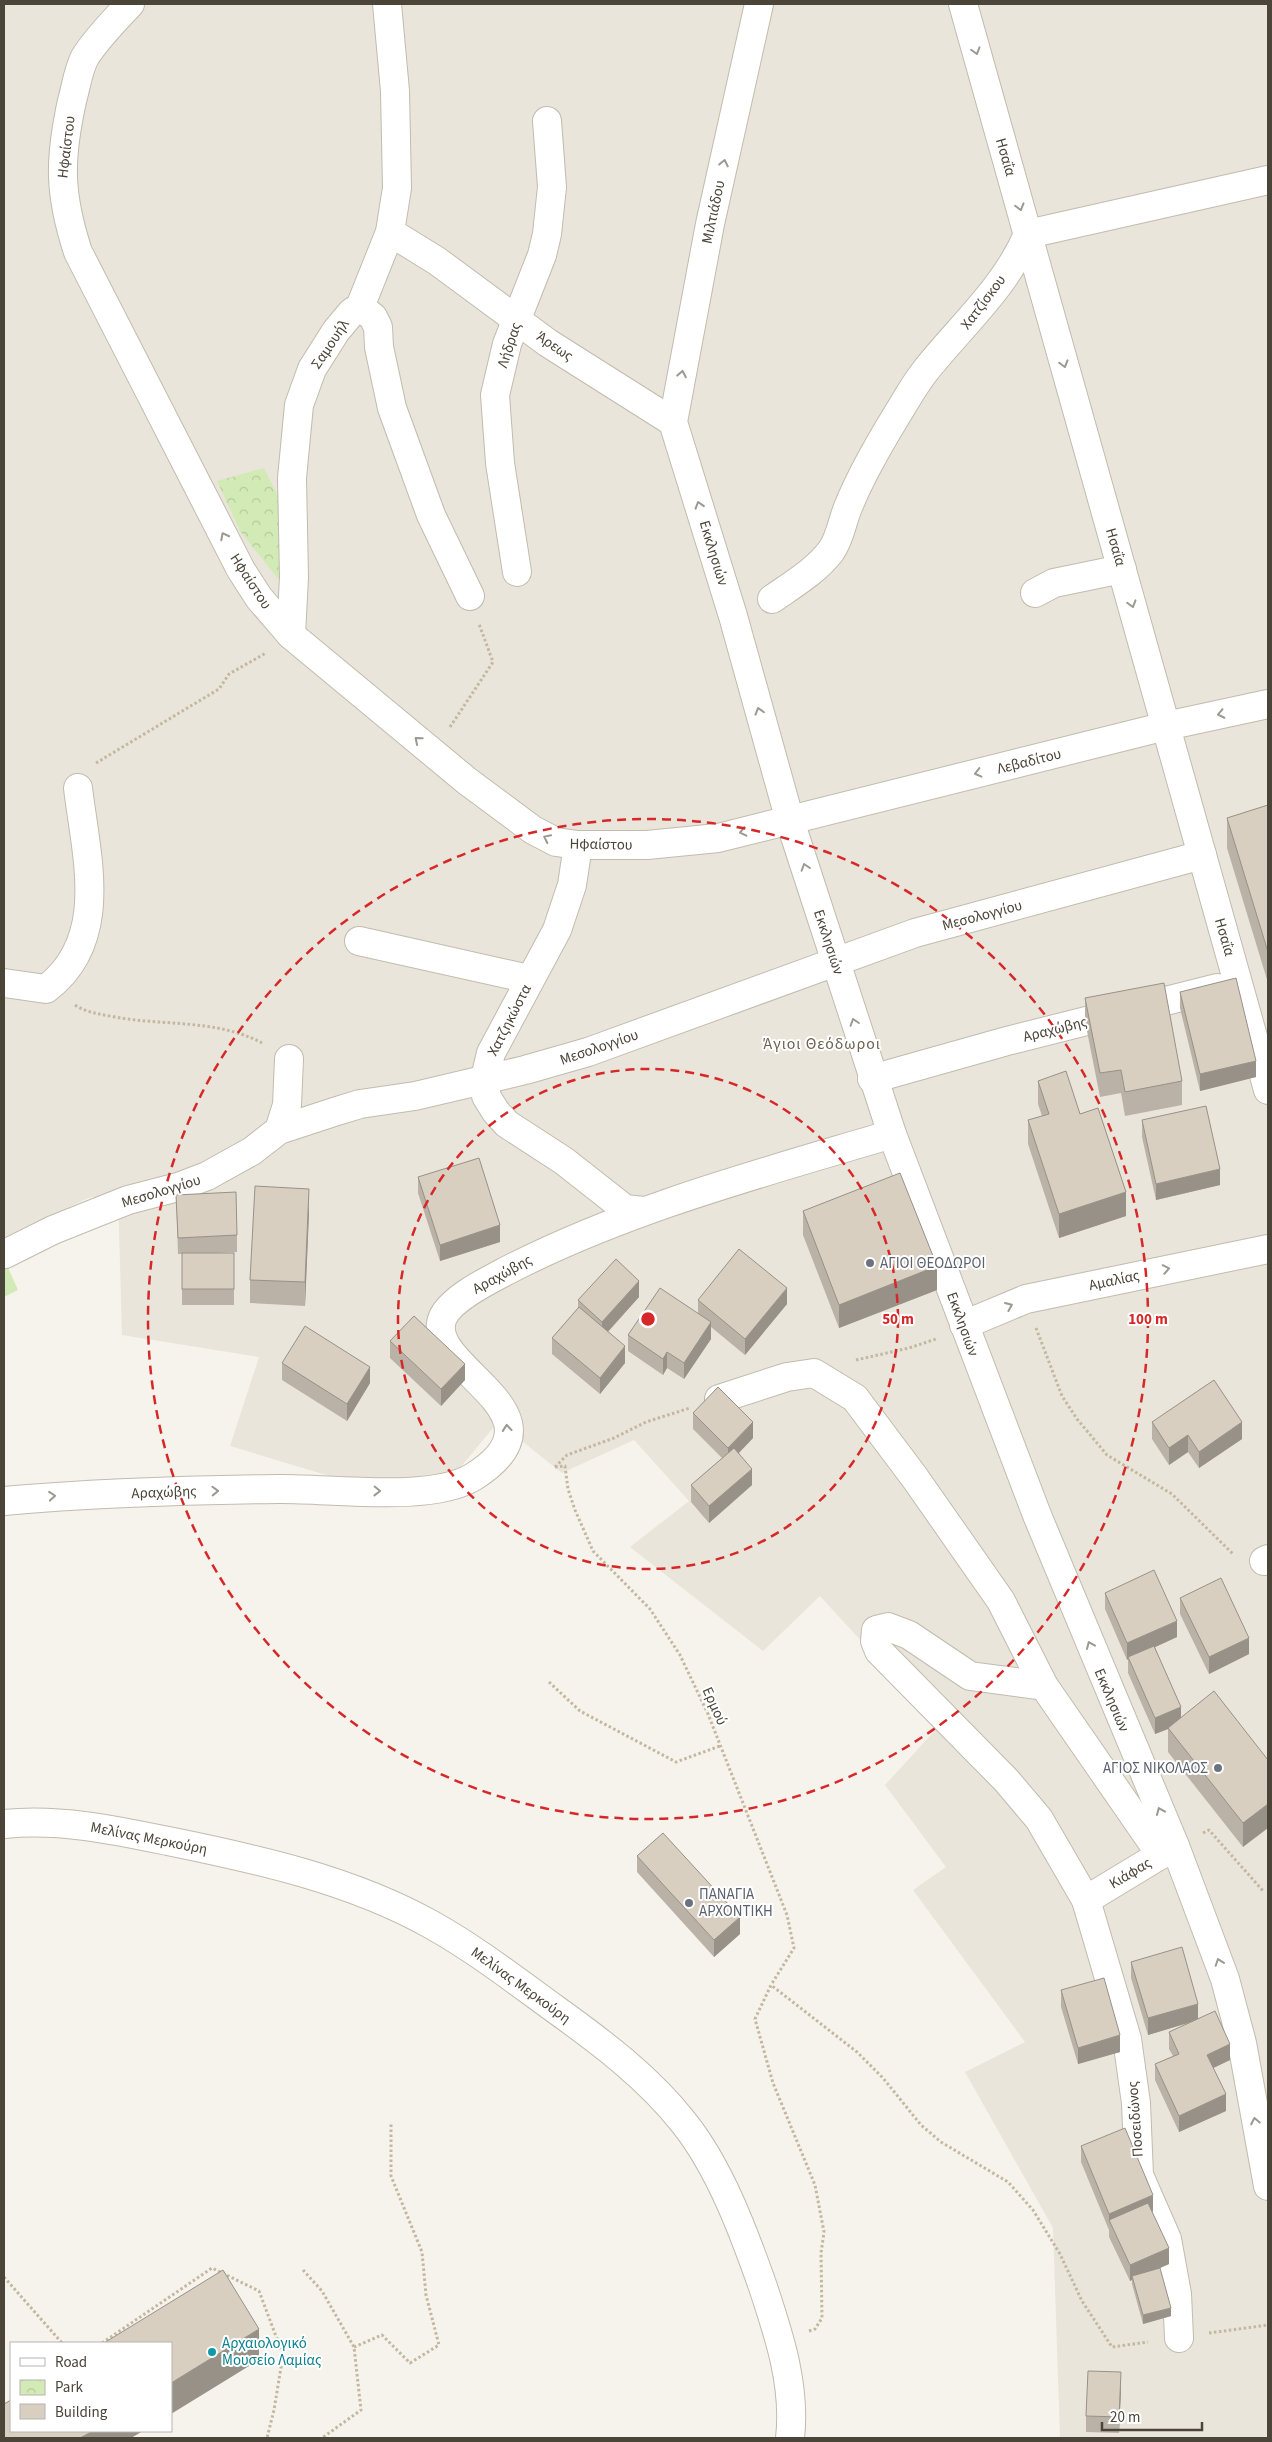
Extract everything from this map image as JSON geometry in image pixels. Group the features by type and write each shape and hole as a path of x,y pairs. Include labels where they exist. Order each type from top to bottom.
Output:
{"street":[{"name":"Ηφαίστου","path":"130,4 85,57 77,78 67,127 61,176 67,219 78,252 241,570 270,612 297,640 467,781 533,830 556,842 578,845 647,845 689,842 790,821"},
{"name":"Σαμουήλ","path":"297,640 292,478 296,420 304,388 312,369 336,331 352,312 360,307 390,232 397,188 395,91 387,4"},
{"name":"Ησαΐα","path":"963,4 1268,1090"},
{"name":"Μιλτιάδου","path":"674,422 753,5"},
{"name":"Λήδρας","path":"517,572 500,463 495,395 500,368 542,255 547,234 552,187 547,121"},
{"path":"1028,234 1268,180"},
{"name":"Άρεως","path":"390,232 437,261 548,343 674,422"},
{"name":"Χατζίσκου","path":"772,599 806,575 831,550 861,480 894,420 925,371 965,327 1000,282 1021,250 1028,234"},
{"path":"360,307 373,317 378,327 379,347 392,408 431,515 470,596"},
{"name":"Εκκλησιών","path":"674,422 733,616 790,821 872,1079 967,1336 1168,1850 1205,1922 1233,2007 1242,2043 1268,2186"},
{"path":"1035,593 1054,583 1122,569"},
{"name":"Λεβαδίτου","path":"790,821 1166,726 1268,704"},
{"path":"4,983 52,984 77,951 90,917 91,884 78,788"},
{"name":"Χατζηκώστα","path":"578,845 575,873 557,930 494,1044 488,1062 486,1096 496,1112 507,1124 564,1161 625,1209 644,1211"},
{"name":"Μεσολογγίου","path":"5,1254 53,1230 128,1200 178,1187 207,1176 252,1151 279,1130 360,1104 415,1096 588,1052 915,933 1202,855"},
{"path":"359,941 529,979"},
{"name":"Αραχώβης","path":"872,1079 1007,1041 1238,982"},
{"path":"279,1130 288,1105 289,1059"},
{"name":"Αραχώβης","path":"4,1501 66,1495 280,1489 422,1491 445,1489 472,1478 493,1462 508,1440 508,1422 497,1401 446,1346 440,1333 444,1314 482,1283 587,1232 691,1195 892,1134"},
{"name":"Αμαλίας","path":"967,1336 1026,1299 1268,1249"},
{"path":"719,1399 787,1377 814,1373 855,1398 915,1478 1001,1601 1044,1686 1168,1850"},
{"name":"Ποσειδώνος","path":"1044,1686 970,1676 908,1635 888,1627 876,1630 875,1641 879,1651 1006,1780 1039,1819 1086,1900 1127,2039 1136,2103 1139,2175 1167,2238 1177,2294 1179,2338"},
{"name":"Μελίνας Μερκούρη","path":"4,1824 24,1822 76,1825 153,1838 248,1858 325,1880 397,1908 431,1924 480,1955 611,2051 666,2102 685,2124 719,2181 757,2272 780,2343 788,2375 791,2403 790,2438"},
{"name":"Κιάφας","path":"1086,1900 1168,1850"}],"path":[{"path":"78,788 96,763 218,689 229,674 271,650 297,640"},
{"path":"434,753 493,662"},
{"path":"52,984 85,1011 131,1020 224,1028 255,1040 289,1059"},
{"path":"1026,1299 1062,1396 1077,1419 1108,1455 1172,1494 1236,1557"},
{"path":"814,1373 943,1337 967,1336"},
{"name":"Ερμού","path":"719,1399 646,1422 614,1438 567,1455 554,1467 565,1466 574,1510 593,1551 650,1610 680,1655 720,1746 780,1893 794,1948 771,1985 755,2019 773,2083 814,2185 824,2232 820,2253 822,2318 815,2329 780,2343"},
{"path":"549,1682 580,1711 676,1762 720,1746"},
{"path":"1168,1850 1209,1830 1264,1892"},
{"path":"771,1985 857,2052 883,2078 921,2125 941,2142 1008,2182 1034,2210 1060,2254 1082,2301 1112,2347"},
{"path":"354,2347 382,2335 410,2363 439,2345 426,2295 422,2252 391,2176 391,2124"},
{"path":"103,2342 212,2268 259,2291 283,2355 274,2410 267,2438"},
{"path":"303,2270 322,2291 354,2347 361,2410 322,2438"},
{"path":"4,2277 61,2342"}],"shaded area":[{"path":"4,4 1268,4 1268,2438 1060,2438 1053,2228 965,2072 1025,2042 913,1890 946,1867 885,1785 939,1726 820,1596 763,1651 630,1547 689,1501 634,1440 562,1473 498,1422 450,1480 349,1482 230,1446 259,1357 122,1335 118,1193 88,1198 4,1239"}],"green space":[{"path":"264,468 280,500 290,594 240,531 217,481"},
{"path":"4,1259 18,1290 4,1297"}],"building":[{"path":"1268,805 1268,952 1227,818"},
{"path":"1236,978 1256,1061 1200,1074 1180,992"},
{"path":"1164,983 1182,1081 1125,1092 1121,1070 1100,1073 1085,998"},
{"path":"1066,1071 1080,1114 1098,1108 1126,1192 1059,1214 1028,1120 1049,1114 1038,1081"},
{"path":"1206,1106 1220,1169 1156,1184 1142,1120"},
{"path":"479,1158 500,1225 440,1245 418,1177"},
{"name":"ΑΓΙΟΙ ΘΕΟΔΩΡΟΙ","path":"900,1173 937,1266 839,1305 803,1211"},
{"path":"255,1186 309,1189 305,1282 250,1280"},
{"path":"236,1192 237,1235 178,1238 176,1195"},
{"path":"739,1249 787,1288 745,1339 698,1300"},
{"path":"182,1253 234,1253 234,1289 182,1289"},
{"path":"616,1259 639,1281 602,1322 578,1300"},
{"path":"660,1288 711,1322 684,1363 667,1352 663,1359 628,1335"},
{"path":"579,1307 625,1346 600,1378 552,1338"},
{"path":"414,1316 465,1364 441,1389 390,1341"},
{"path":"305,1326 370,1367 347,1404 282,1363"},
{"path":"1214,1380 1242,1422 1199,1452 1188,1435 1169,1448 1152,1422"},
{"path":"718,1387 753,1422 728,1448 693,1413"},
{"path":"734,1448 752,1469 709,1506 691,1485"},
{"path":"1154,1570 1177,1621 1127,1643 1105,1593"},
{"path":"1221,1578 1249,1638 1209,1657 1180,1598"},
{"path":"1154,1646 1181,1707 1155,1718 1128,1657"},
{"name":"ΑΓΙΟΣ ΝΙΚΟΛΑΟΣ","path":"1214,1691 1268,1760 1268,1804 1243,1823 1168,1728"},
{"name":"ΠΑΝΑΓΙΑ ΑΡΧΟΝΤΙΚΗ","path":"663,1833 740,1917 714,1940 637,1856"},
{"path":"1182,1947 1198,2004 1148,2018 1131,1962"},
{"path":"1104,1978 1120,2035 1078,2048 1061,1990"},
{"path":"1215,2011 1230,2044 1207,2055 1226,2094 1179,2116 1155,2064 1179,2054 1169,2032"},
{"path":"1125,2128 1153,2195 1109,2214 1081,2146"},
{"path":"1148,2203 1169,2248 1130,2265 1109,2220"},
{"path":"1160,2268 1171,2308 1143,2315 1132,2276"},
{"path":"223,2270 259,2329 172,2382 172,2342 106,2342"},
{"path":"1088,2371 1121,2372 1119,2417 1086,2416"},
{"path":"10,2401 10,2432 91,2432 80,2438 4,2438 4,2404"}],"place":[{"name":"ΑΓΙΟΙ ΘΕΟΔΩΡΟΙ","path":"870,1263"},
{"name":"ΑΓΙΟΣ ΝΙΚΟΛΑΟΣ","path":"1218,1768"},
{"name":"ΠΑΝΑΓΙΑ ΑΡΧΟΝΤΙΚΗ","path":"689,1903"},
{"name":"Αρχαιολογικό Μουσείο Λαμίας","path":"212,2352"}],"district":[{"name":"Άγιοι Θεόδωροι","path":"822,1043"}]}
